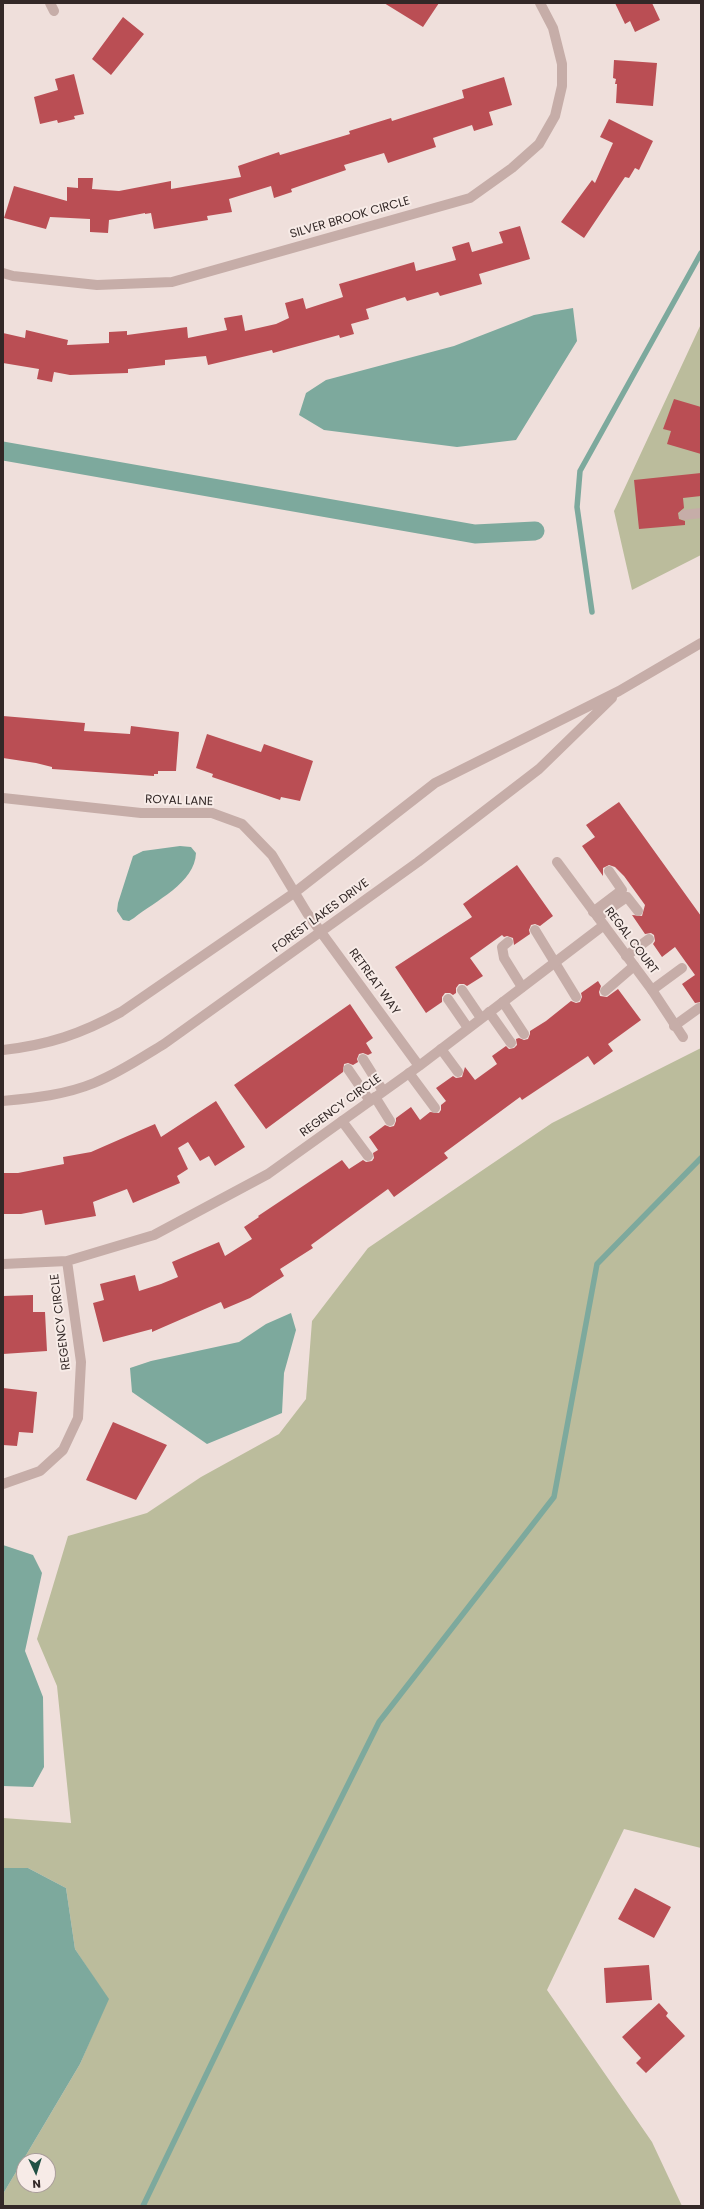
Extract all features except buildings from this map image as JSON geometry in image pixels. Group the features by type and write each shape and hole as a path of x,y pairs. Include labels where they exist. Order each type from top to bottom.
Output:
{"street":[{"name":"SILVER BROOK CIRCLE","path":"3,273 13,276 97,285 172,282 470,198 512,168 539,144 555,116 562,86 562,64 553,28 540,3"},
{"path":"684,515 701,514"},
{"name":"FOREST LAKES DRIVE","path":"3,1050 60,1040 95,1026 120,1012 294,893 434,783 619,691 701,643"},
{"name":"FOREST LAKES DRIVE","path":"3,1101 39,1098 93,1084 125,1068 164,1044 418,862 539,769 619,691"},
{"name":"ROYAL LANE","path":"3,798 141,813 212,812 242,824 272,855 307,913"},
{"name":"REGAL COURT","path":"556,862 652,990 674,1026 683,1037"},
{"path":"598,918 622,890 609,871"},
{"path":"598,918 627,896 638,910"},
{"name":"RETREAT WAY","path":"307,913 419,1066"},
{"name":"REGENCY CIRCLE","path":"3,1264 67,1261 154,1235 268,1174 419,1066 555,962 598,918"},
{"path":"535,930 576,997"},
{"path":"626,956 649,939"},
{"path":"508,942 502,947 504,958 522,987"},
{"path":"605,991 634,966"},
{"path":"652,990 682,968"},
{"path":"462,990 511,1043"},
{"path":"448,999 468,1028"},
{"path":"503,1002 524,1034"},
{"path":"674,1026 699,1008"},
{"path":"441,1049 458,1072"},
{"path":"363,1059 376,1096 390,1121"},
{"path":"348,1069 376,1096"},
{"path":"408,1073 434,1108"},
{"path":"342,1121 368,1156"},
{"name":"REGENCY CIRCLE","path":"3,1484 40,1471 63,1450 78,1418 81,1362 67,1261"}],"green space":[{"path":"701,324 701,555 632,590 614,511"},
{"path":"701,1048 701,1848 624,1829 547,1990 652,2142 682,2206 3,2206 3,2194 16,2172 16,2193 56,2193 56,2153 27,2153 80,2064 108,1999 75,1949 66,1888 28,1868 3,1868 3,1818 71,1823 57,1686 37,1639 68,1536 147,1513 201,1477 279,1434 306,1399 312,1321 368,1248 552,1123"}],"water":[{"path":"573,308 577,341 516,440 457,447 324,430 299,415 306,393 326,380 454,346 534,315"},
{"path":"180,846 191,847 196,853 194,864 189,873 163,898 129,921 123,920 117,911 118,903 133,856 143,851"},
{"path":"291,1313 296,1330 284,1373 282,1413 207,1444 132,1392 130,1368 151,1361 239,1342 266,1324"},
{"path":"3,1545 33,1555 42,1573 25,1651 43,1697 44,1767 33,1787 3,1786"},
{"path":"3,1868 28,1868 66,1888 75,1949 109,1999 80,2064 27,2153 16,2153 16,2172 3,2194"}],"waterway":[{"path":"592,612 577,507 580,471 701,253"},
{"path":"3,451 475,534 535,531"},
{"path":"143,2206 283,1915 379,1722 554,1497 597,1264 701,1158"}]}
